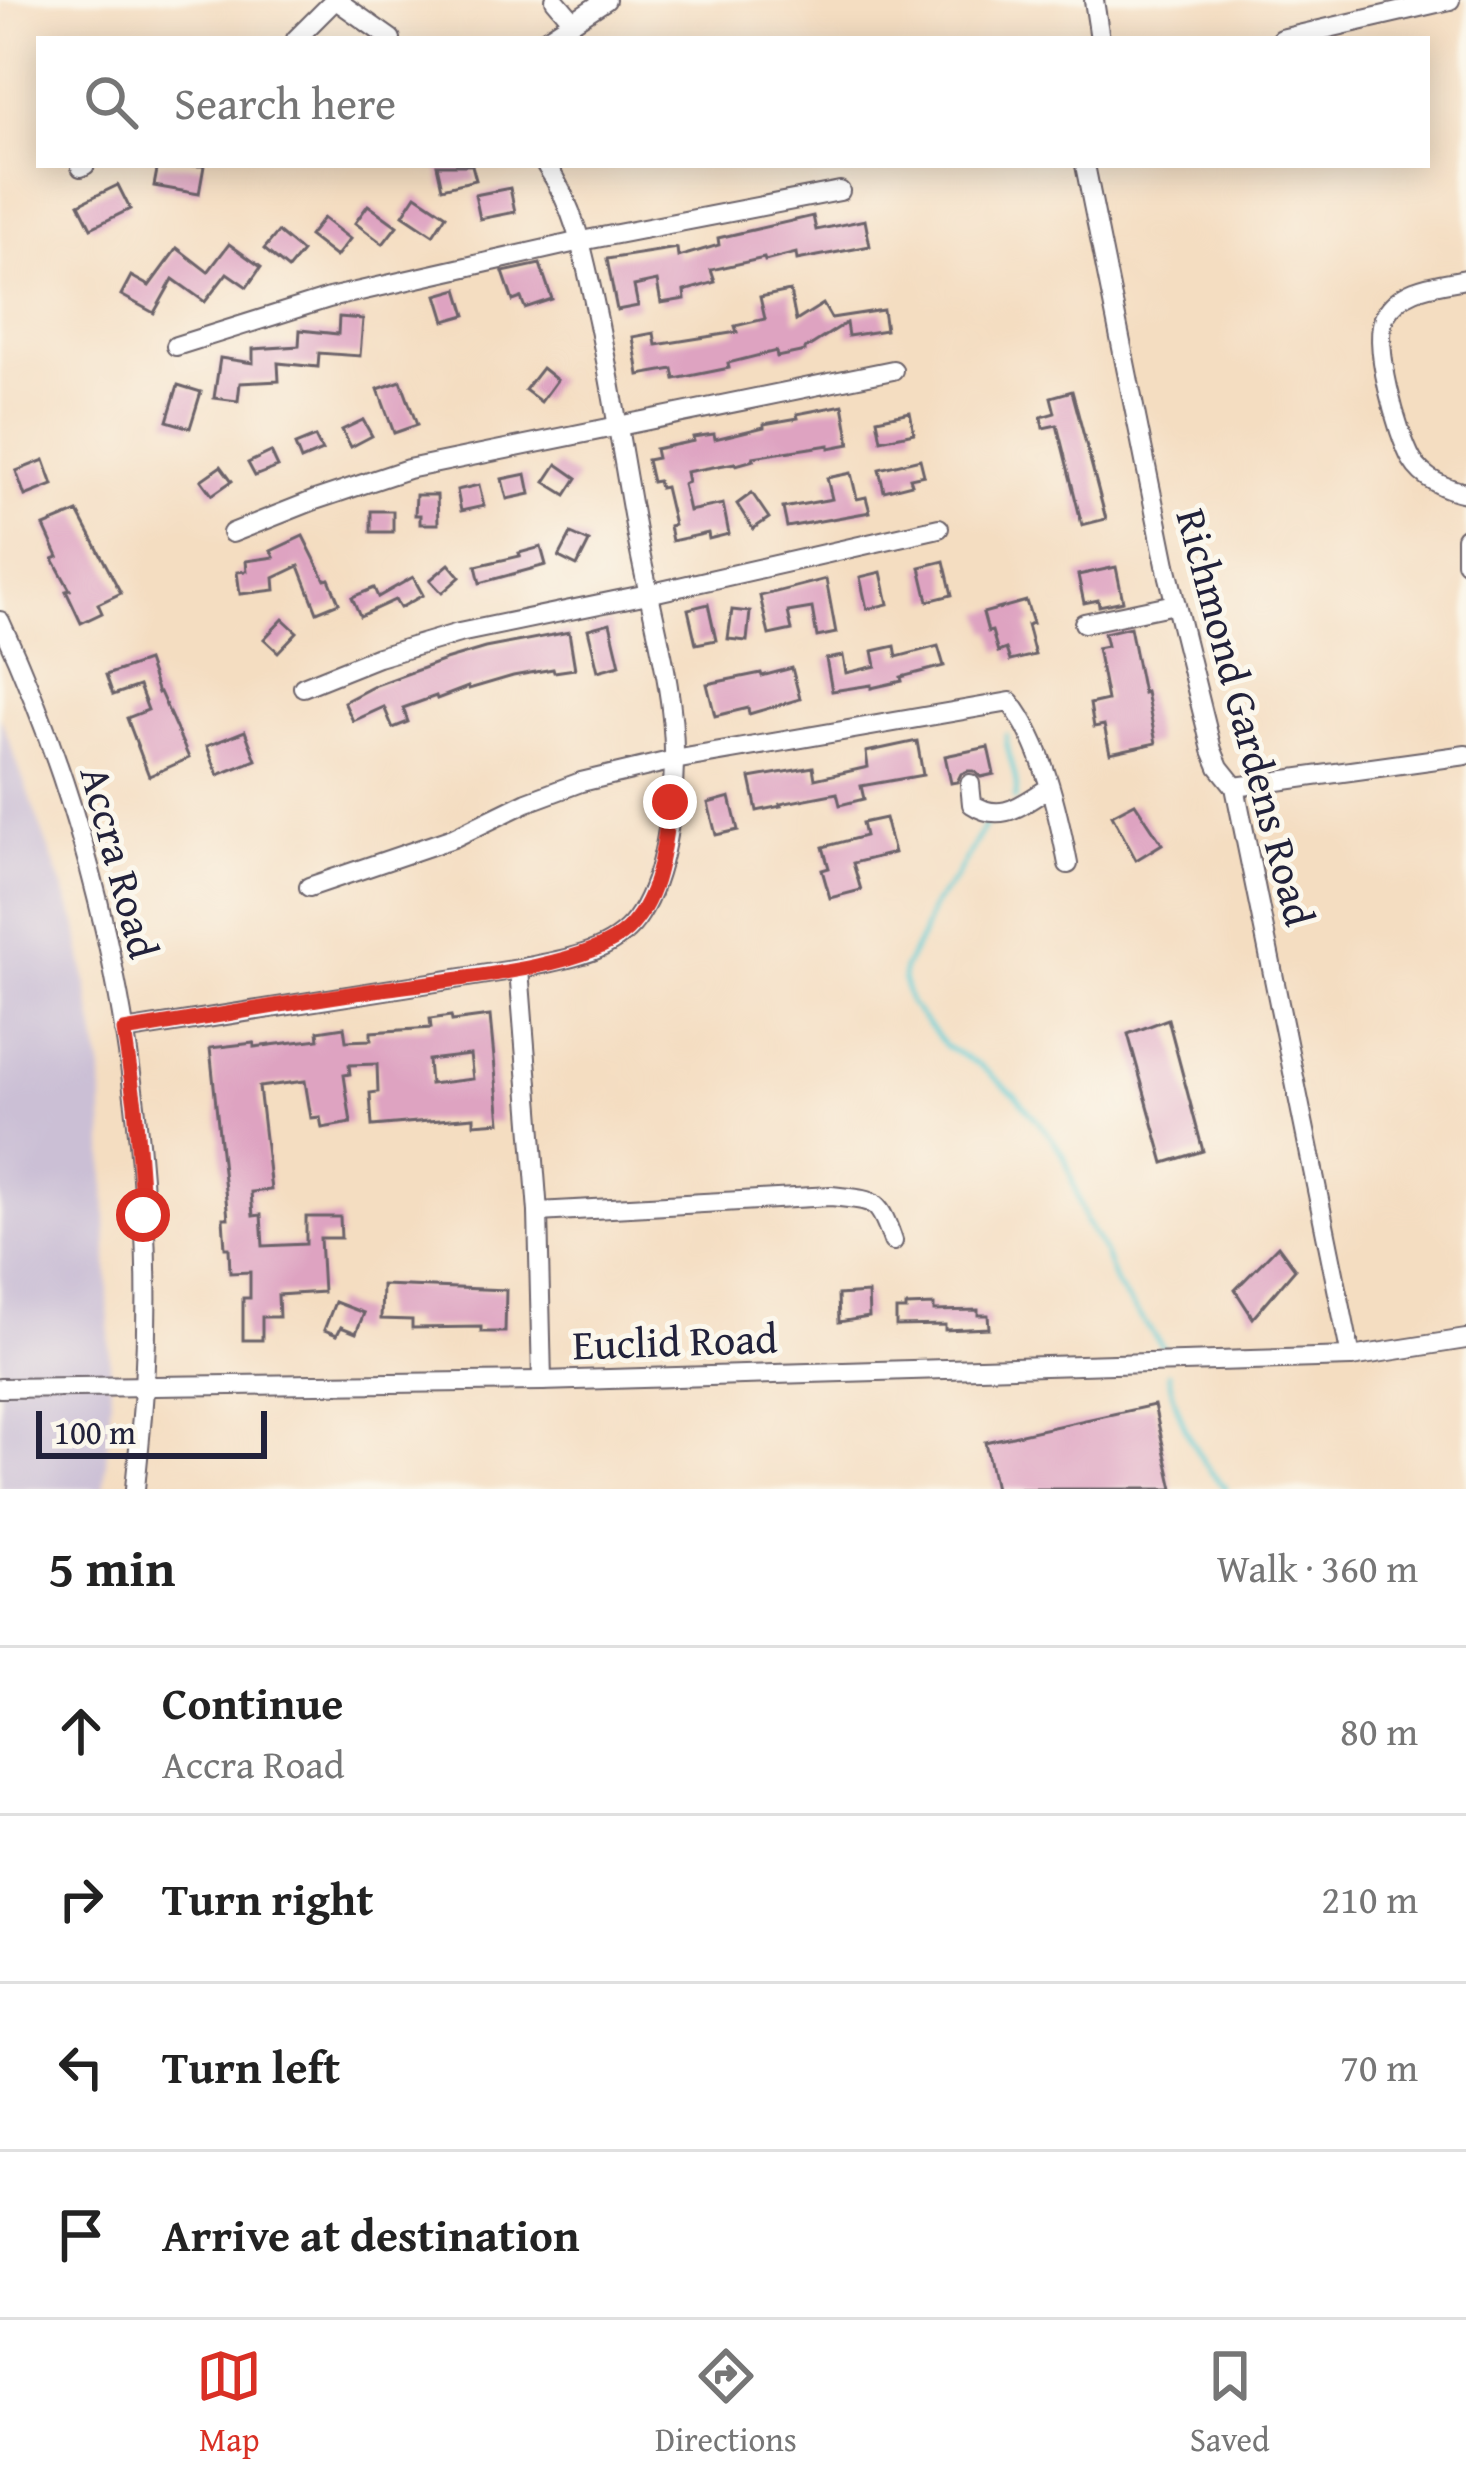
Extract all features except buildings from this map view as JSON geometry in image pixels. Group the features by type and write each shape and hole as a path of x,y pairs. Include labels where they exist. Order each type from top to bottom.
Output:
{"street":[{"path":"299,36 336,0 388,36"},
{"path":"556,0 572,20"},
{"path":"550,36 606,0"},
{"path":"1094,0 1100,36"},
{"path":"1294,36 1450,0"},
{"path":"124,1031 519,969 598,949 638,918 651,895 661,860 674,760 669,701 581,241 564,192 548,168"},
{"name":"Richmond Gardens Road","path":"1086,168 1175,604 1212,750 1235,787 1351,1357"},
{"path":"176,346 329,298 581,241 840,191"},
{"path":"1466,279 1410,290 1385,315 1380,331 1390,393 1412,461 1431,480 1466,493"},
{"path":"232,533 407,469 893,370"},
{"path":"303,687 378,657 459,633 939,528"},
{"path":"1466,538 1466,562"},
{"path":"1084,623 1175,604"},
{"name":"Accra Road","path":"0,621 76,817 107,938 124,1031 135,1105 145,1259 144,1386 135,1489"},
{"path":"309,887 453,838 581,782 674,760 1010,702 1025,722 1058,813 1069,864"},
{"path":"1235,787 1466,755"},
{"path":"970,784 972,804 1002,814 1049,788"},
{"path":"519,969 538,1212 542,1381"},
{"path":"538,1212 831,1196 873,1202 884,1214 893,1241"},
{"name":"Euclid Road","path":"0,1388 542,1381 1351,1357 1466,1339"}],"shaded area":[{"path":"0,716 76,923 102,1072 111,1398 104,1489 0,1489"}],"waterway":[{"path":"1006,735 1015,799"},
{"path":"987,822 956,877 933,905 904,968 910,1003 946,1047 978,1064 1015,1095 1053,1139 1117,1286 1165,1350"},
{"path":"1168,1373 1189,1436 1226,1489"}],"route":[{"path":"143,1215 124,1031 519,969 598,949 638,918 651,895 670,802"}]}
